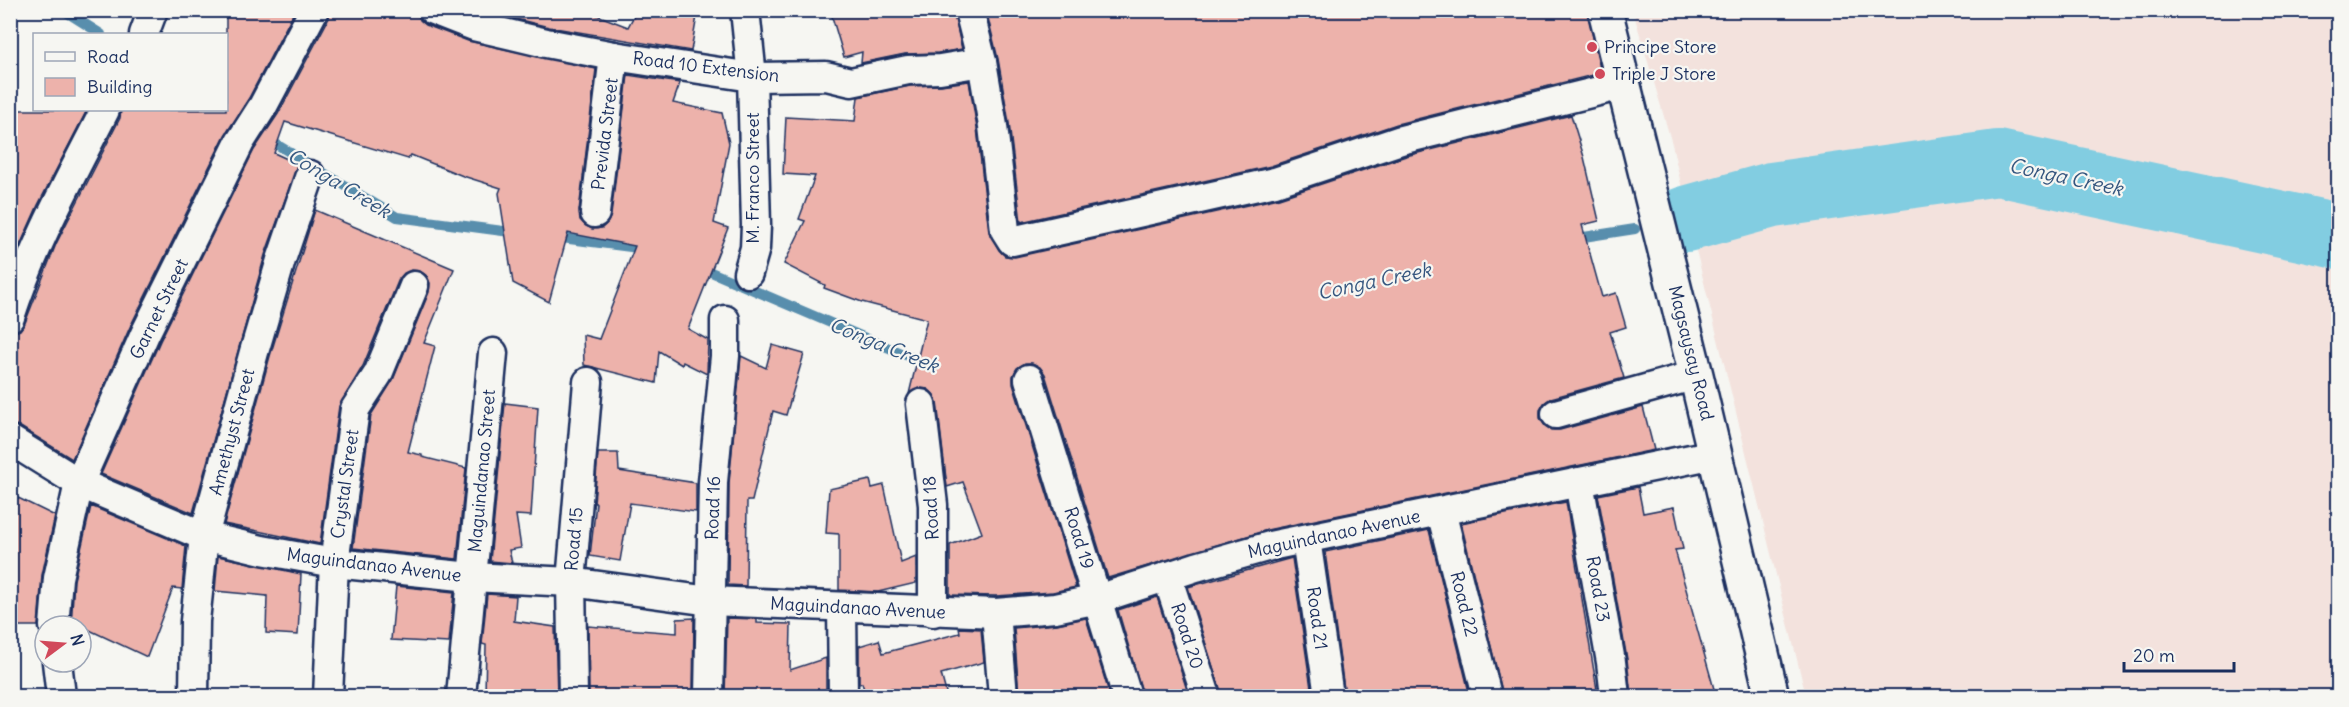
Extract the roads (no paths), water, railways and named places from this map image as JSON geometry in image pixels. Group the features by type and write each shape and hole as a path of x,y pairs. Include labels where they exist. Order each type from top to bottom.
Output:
{"street":[{"path":"144,33 153,10"},
{"name":"Garnet Street","path":"55,614 58,578 80,483 145,334 240,142 263,106 314,10"},
{"name":"Road 10 Extension","path":"433,10 474,26 614,56 752,77 826,76 851,82 908,70 940,69 982,62"},
{"name":"M. Franco Street","path":"745,10 752,77 756,225 755,248 748,273"},
{"path":"969,10 982,62 997,153 1005,230 1012,241 1275,182 1401,140 1623,85"},
{"name":"Magsaysay Road","path":"1605,10 1696,375 1772,696"},
{"name":"Previda Street","path":"595,213 614,56"},
{"path":"10,317 20,288 61,197 104,111"},
{"name":"Amethyst Street","path":"194,696 195,621 204,536 281,260 310,175"},
{"name":"Crystal Street","path":"328,696 334,563 355,409 378,374 414,286"},
{"name":"Road 16","path":"709,696 713,482 725,356 725,320"},
{"name":"Maguindanao Street","path":"461,696 493,353"},
{"path":"1556,414 1696,375"},
{"name":"Road 19","path":"1029,379 1127,696"},
{"name":"Road 15","path":"573,696 571,582 588,382"},
{"name":"Road 18","path":"921,404 933,505 933,612"},
{"name":"Maguindanao Avenue","path":"10,440 80,483 204,536 262,550 334,563 471,577 571,582 711,601 996,613 1055,608 1098,599 1270,546 1715,454"},
{"name":"Road 23","path":"1579,482 1615,696"},
{"name":"Road 22","path":"1441,512 1487,696"},
{"name":"Road 21","path":"1306,539 1329,696"},
{"name":"Road 20","path":"1167,576 1206,696"},
{"path":"842,607 843,696"},
{"path":"996,613 1003,696"},
{"path":"58,674 61,696"}],"waterway":[{"path":"63,10 99,33"},
{"name":"Conga Creek","path":"266,138 397,217 518,233"},
{"name":"Conga Creek","path":"1686,219 1772,195 1998,163 2338,236"},
{"name":"Conga Creek","path":"1571,239 1635,229"},
{"name":"Conga Creek","path":"554,237 646,249"},
{"name":"Conga Creek","path":"697,266 929,365"}],"place":[{"name":"Principe Store","path":"1592,47"},
{"name":"Triple J Store","path":"1600,74"}]}
